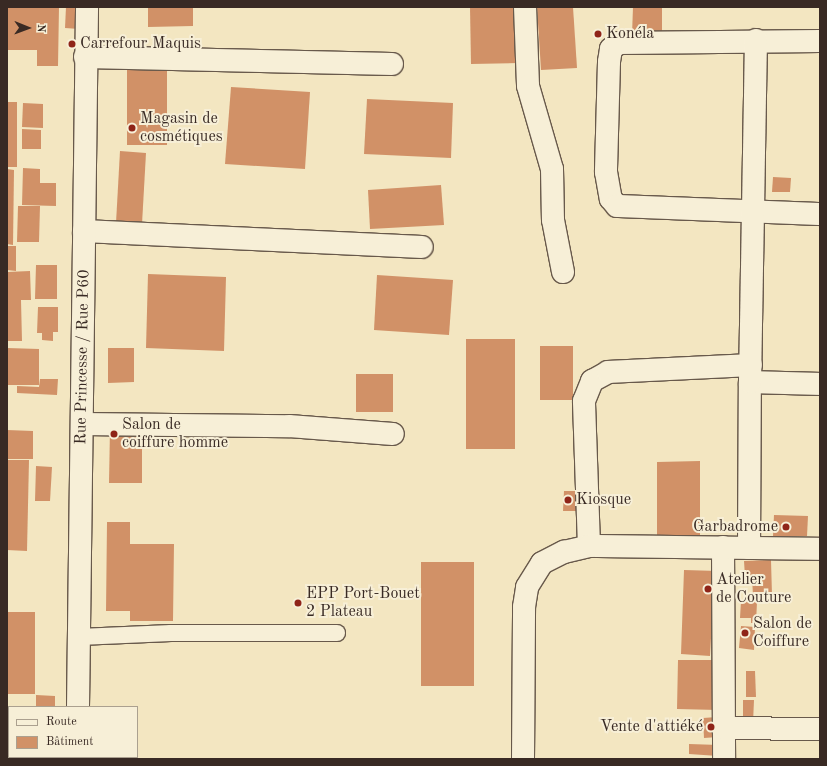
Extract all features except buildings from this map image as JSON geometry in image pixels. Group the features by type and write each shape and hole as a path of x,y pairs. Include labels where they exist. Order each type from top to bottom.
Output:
{"street":[{"name":"Rue Princesse / Rue P60","path":"78,706 85,57 87,7"},
{"path":"525,7 528,86 552,169 553,220 563,272"},
{"path":"820,41 756,40 619,43 611,49 609,62 606,172 611,199 617,206 820,214"},
{"path":"749,548 750,374 756,40"},
{"path":"85,57 392,64"},
{"path":"84,231 422,247"},
{"path":"589,546 584,401 592,381 608,372 750,374 820,384"},
{"path":"82,424 281,426 393,434"},
{"path":"523,759 524,607 527,588 542,563 564,552 589,546 820,549"},
{"path":"722,547 724,759"},
{"path":"723,728 820,729"}],"lane":[{"path":"79,637 171,633 337,633"}],"place":[{"name":"Konéla","path":"598,34"},
{"name":"Carrefour Maquis","path":"72,44"},
{"name":"Magasin de cosmétiques","path":"132,128"},
{"name":"Salon de coiffure homme","path":"114,434"},
{"name":"Kiosque","path":"568,500"},
{"name":"Garbadrome","path":"786,527"},
{"name":"Atelier de Couture","path":"708,589"},
{"name":"EPP Port-Bouet 2 Plateau","path":"298,603"},
{"name":"Salon de Coiffure","path":"745,633"},
{"name":"Vente d'attiéké","path":"711,727"}]}
